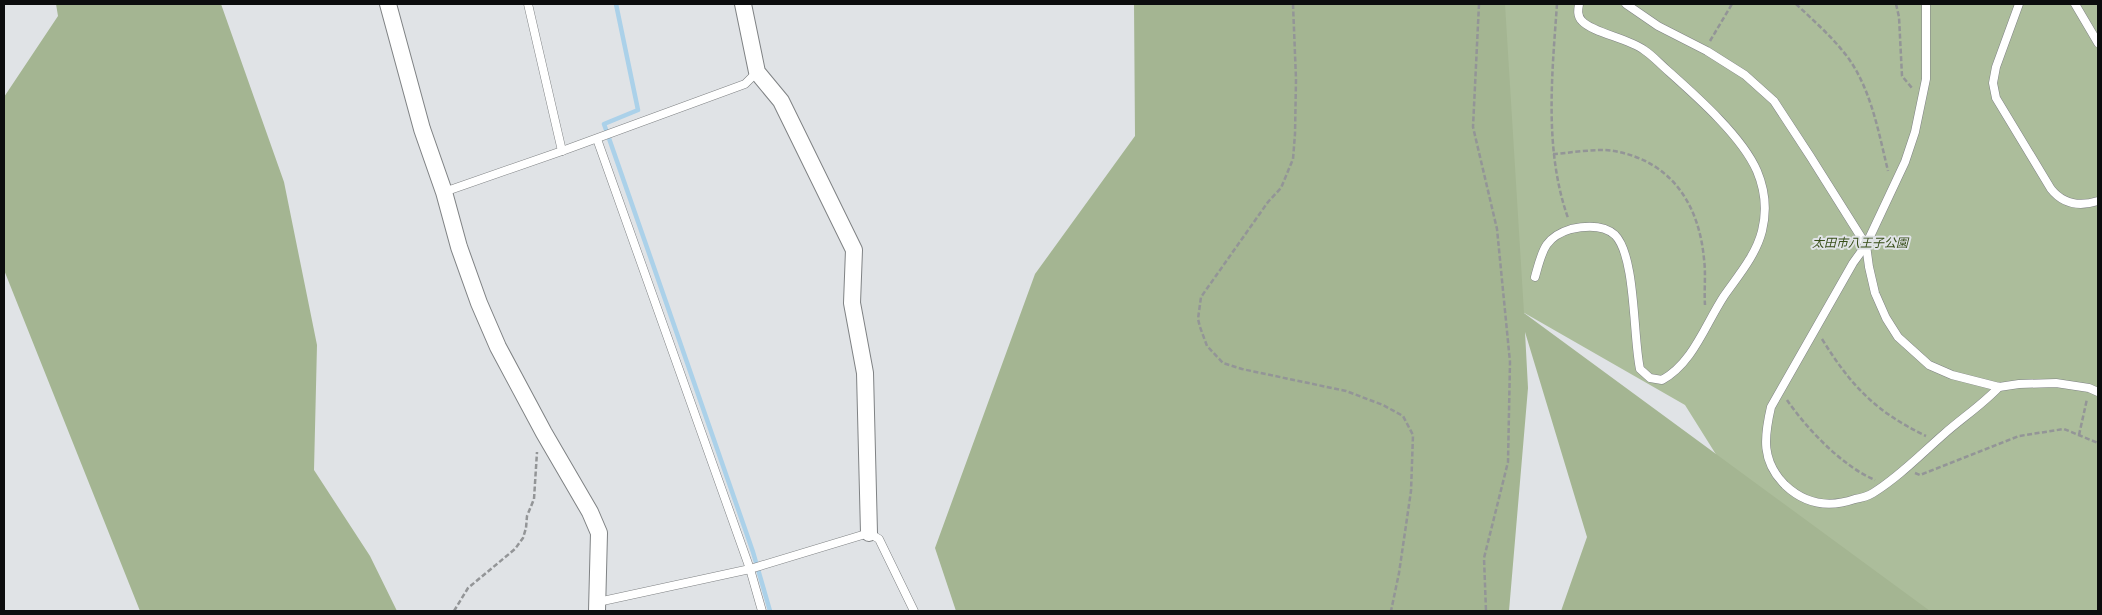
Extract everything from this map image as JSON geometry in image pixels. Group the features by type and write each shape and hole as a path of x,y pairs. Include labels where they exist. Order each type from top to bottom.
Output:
{"street":[{"path":"388,4 422,129 444,192 459,247 487,323 544,433 590,512 599,534 598,606"},
{"path":"743,4 757,72 781,101 854,250 852,302 865,373 869,533"}],"lane":[{"path":"528,4 562,151"},
{"path":"1535,278 1542,250 1550,240 1563,232 1577,228 1598,227 1615,235 1624,250 1628,267 1640,369 1650,378 1662,380 1674,374 1688,357 1715,311 1756,249 1762,231 1765,208 1763,189 1757,171 1747,153 1690,90 1644,49 1588,26 1581,21 1577,13 1579,4"},
{"path":"1626,4 1658,26 1705,50 1745,75 1774,101 1866,246 1875,293 1898,337 1929,365 1952,375 1999,387 2019,384 2056,383 2089,388 2098,392"},
{"path":"1926,4 1926,80 1923,101 1907,155 1866,246 1853,263 1771,407 1765,433 1768,457 1778,477 1795,494 1819,504 1841,504 1872,494 1904,469 1963,417 1986,401 1999,387"},
{"path":"2019,4 1996,67 1994,83 1996,98 2058,198 2072,203 2098,201"},
{"path":"2075,4 2098,42"},
{"path":"444,192 745,84 757,72"},
{"path":"596,139 750,569 762,611"},
{"path":"598,606 750,569 869,533 879,539 914,611"}],"path":[{"path":"1292,4 1296,79 1293,159 1281,188 1268,202 1201,297 1198,319 1207,346 1223,363 1242,369 1346,391 1383,405 1404,416 1413,435 1411,492 1401,564 1391,611"},
{"path":"1479,4 1473,127 1498,229 1510,362 1508,462 1484,558 1486,611"},
{"path":"1557,4 1552,104 1553,154 1557,182 1565,209"},
{"path":"1715,31 1732,4"},
{"path":"1796,4 1832,38 1851,62 1866,90 1892,187"},
{"path":"1896,4 1899,18 1902,76 1923,101"},
{"path":"1553,154 1613,150 1654,166 1671,178 1684,193 1694,212 1701,237 1704,259 1705,304 1715,311"},
{"path":"1816,328 1836,360 1877,407 1902,424 1936,441"},
{"path":"1780,391 1800,419 1838,455 1868,477 1885,484"},
{"path":"2079,435 2086,405"},
{"path":"1904,469 1920,475 2019,436 2064,429 2098,443"},
{"path":"454,611 468,588 514,549 523,538 527,516 534,499 537,442 544,433"}],"green space":[{"path":"56,4 221,4 284,182 317,345 314,470 370,556 397,611 140,611 4,270 4,97 58,16"},
{"path":"1134,4 1505,4 1524,313 1930,611 1561,611 1587,537 1525,332 1528,388 1509,611 956,611 935,548 1035,274 1135,136"},
{"name":"太田市八王子公園","path":"1501,4 2098,4 2098,611 1627,611 1727,472 1685,405 1519,310"}],"waterway":[{"path":"616,4 638,110 604,124 753,552 770,611"}]}
